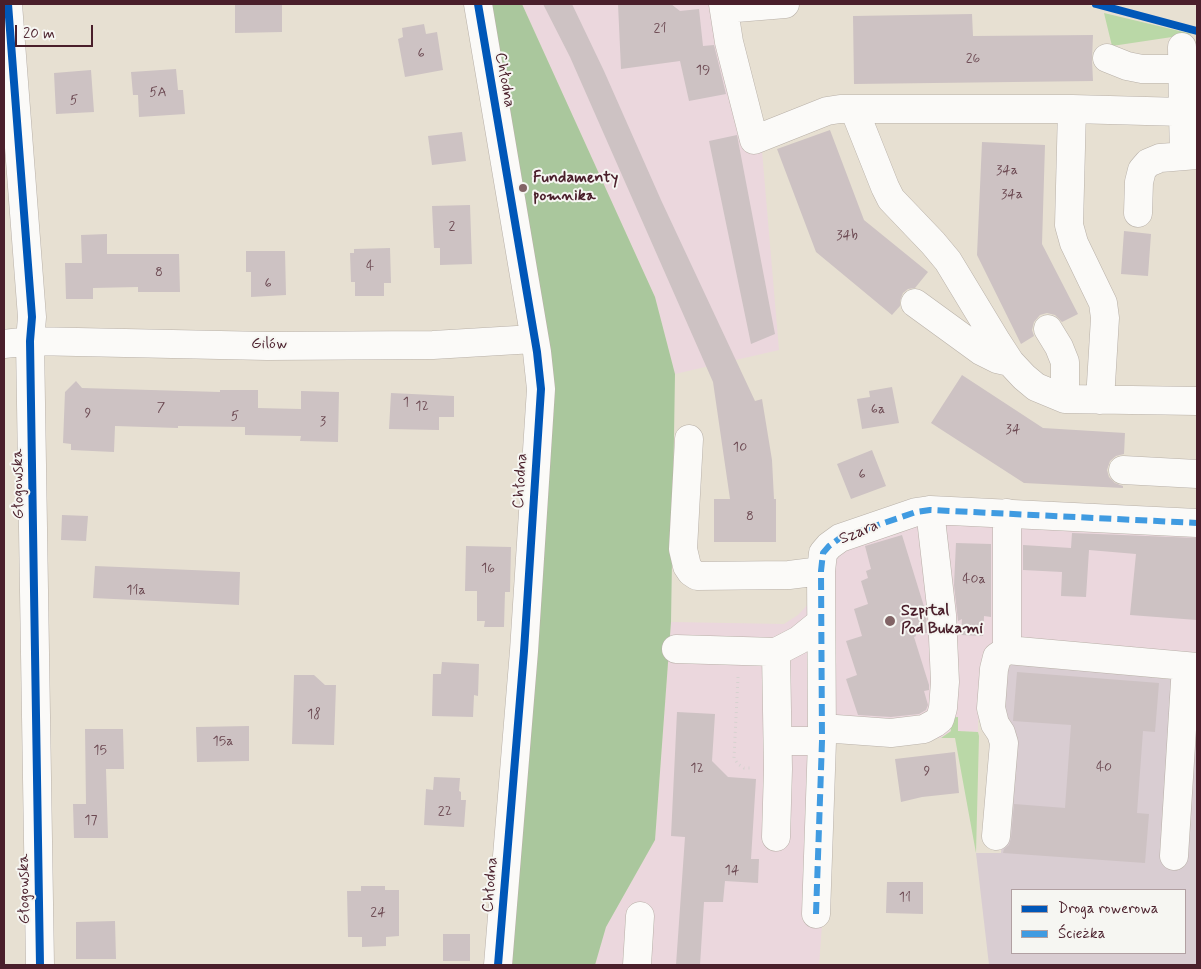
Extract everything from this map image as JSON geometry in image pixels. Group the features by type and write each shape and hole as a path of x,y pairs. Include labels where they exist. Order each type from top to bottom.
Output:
{"street":[{"name":"Głogowska","path":"8,4 32,317 17,343 40,965"},
{"name":"Chłodna","path":"478,4 541,389 524,651 498,965"},
{"path":"784,4 724,7 729,42 754,140 827,111 840,109 1072,109 1190,112"},
{"path":"1138,213 1139,182 1142,170 1148,163 1160,158 1191,155 1190,112 1182,74 1182,47"},
{"path":"1107,58 1142,69 1175,69 1182,74"},
{"path":"854,109 891,198 948,261 1010,362 1024,377 1036,387 1065,399 1197,401"},
{"path":"1072,109 1069,225 1074,243 1103,304 1105,318 1100,400"},
{"path":"915,303 981,351 997,359 1010,362"},
{"path":"1048,329 1059,347 1065,362 1065,399"},
{"name":"Gilów","path":"17,343 277,346 433,344 534,339"},
{"path":"689,439 683,548 687,566 691,572 697,576 789,575 822,570"},
{"path":"1123,470 1197,474"},
{"path":"778,741 822,735 891,733 924,728 940,719 945,682 942,615 930,510"},
{"name":"Szara","path":"816,914 822,735 820,623 822,570 824,553 829,546 840,538 916,512 930,510 1197,523"},
{"path":"1007,513 1007,650"},
{"path":"676,649 776,652 799,640 820,623"},
{"path":"996,836 1004,743 1001,733 995,724 991,708 994,669 997,657 1007,650 1192,667 1174,856"},
{"path":"776,652 778,741 776,837"},
{"path":"637,965 640,916"}],"path":[{"path":"739,651 734,758 744,768 778,768"}],"shaded area":[{"path":"522,4 716,4 762,151 779,350 675,374 655,297"},
{"path":"923,521 1197,535 1197,658 1016,639 983,720 978,720 978,732 958,731 948,718 951,731 941,738 833,736 829,571 837,553"},
{"path":"811,601 822,925 819,965 595,965 606,927 655,840 671,622 784,624 798,615"},
{"path":"1016,663 1197,682 1197,965 989,965 976,853 1001,853 1011,722 1004,716 1007,670"}],"green space":[{"path":"490,4 522,4 655,297 675,374 671,622 655,840 606,927 595,965 506,965 542,473"},
{"path":"1104,13 1192,34 1112,46"},
{"path":"958,717 958,731 978,732 979,736 976,853 955,738 941,738 951,731 948,718"}],"building":[{"path":"235,4 282,4 282,32 235,33"},
{"path":"543,4 572,4 755,401 762,399 772,460 774,499 776,499 776,542 714,542 714,499 730,499 713,382 570,57"},
{"path":"618,4 671,4 680,11 699,9 703,46 714,45 726,94 689,101 680,61 621,69"},
{"path":"972,14 973,36 1093,35 1093,81 854,84 853,16"},
{"path":"424,24 426,34 437,32 443,70 405,77 398,39 403,37 402,28"},
{"path":"176,69 178,90 183,90 185,114 139,117 138,95 133,95 131,72"},
{"path":"91,70 94,112 56,114 54,73"},
{"path":"830,130 864,220 928,272 915,288 908,289 903,293 900,306 892,315 816,252 777,149"},
{"path":"462,132 466,161 432,165 428,136"},
{"path":"737,135 775,334 751,344 709,141"},
{"path":"982,142 1045,145 1042,244 1078,314 1062,322 1055,315 1047,313 1040,315 1034,322 1032,330 1034,336 1021,344 977,255"},
{"path":"470,205 472,264 440,265 440,248 434,248 432,206"},
{"path":"1124,231 1151,234 1148,276 1121,274"},
{"path":"107,234 107,254 179,254 180,292 138,292 138,287 93,288 93,299 66,299 65,263 82,263 81,235"},
{"path":"390,248 391,283 384,283 384,296 355,296 355,282 351,282 350,253 354,253 354,249"},
{"path":"246,251 285,251 286,295 251,297 251,272 246,272"},
{"path":"962,375 1043,428 1125,433 1124,454 1116,456 1110,461 1107,470 1109,477 1115,483 1123,486 1123,488 1024,483 931,423"},
{"path":"76,381 82,388 220,392 220,390 258,390 258,408 301,409 301,391 339,392 338,442 300,441 301,436 245,435 245,427 178,426 178,428 115,426 114,452 71,450 71,444 63,443 65,392"},
{"path":"892,387 899,423 862,429 857,399 870,397 869,391"},
{"path":"391,393 454,396 454,417 439,417 439,430 389,429"},
{"path":"872,450 886,486 851,499 837,464"},
{"path":"62,515 88,516 86,541 61,540"},
{"path":"1072,533 1197,538 1197,620 1130,615 1136,554 1089,550 1086,597 1061,596 1062,572 1023,570 1023,545 1071,548"},
{"name":"Szpital Pod Bukami","path":"902,535 926,613 927,633 915,633 916,636 914,637 929,685 929,690 924,691 928,705 926,710 919,714 891,717 858,715 846,679 857,675 846,641 862,636 854,609 868,604 861,581 868,578 866,571 871,569 865,546"},
{"path":"956,543 991,544 991,617 984,616 983,636 961,635 962,619 958,621 954,585"},
{"path":"466,546 511,547 510,592 505,592 504,627 484,627 485,621 477,621 477,591 465,591"},
{"path":"95,566 240,572 239,605 93,598"},
{"path":"442,662 479,664 478,696 474,695 473,717 432,716 433,674 441,674"},
{"path":"1017,672 1159,683 1155,732 1143,731 1137,813 1149,814 1145,863 1003,853 1004,849 1009,845 1011,838 1014,804 1065,808 1071,725 1013,721"},
{"path":"294,675 314,675 325,685 336,685 334,745 292,744"},
{"path":"677,712 715,714 712,761 728,777 756,779 751,859 759,859 758,883 725,881 723,902 704,902 700,965 676,965 685,837 671,836"},
{"path":"249,726 249,761 197,762 196,727"},
{"path":"85,729 123,729 124,769 106,769 108,838 74,838 73,804 86,804"},
{"path":"955,752 959,793 922,797 901,802 895,759"},
{"path":"434,777 460,778 459,791 461,792 461,800 466,800 464,827 424,825 426,789 433,790"},
{"path":"887,882 923,882 923,914 886,913"},
{"path":"361,886 385,886 385,890 399,890 399,936 386,937 386,946 362,947 362,937 348,937 347,891 361,891"},
{"path":"115,921 116,959 76,959 76,922"},
{"path":"443,934 470,934 470,961 443,961"}],"marked path":[{"path":"816,914 822,741 821,571 823,553 829,546 840,538 916,512 930,510 1197,523"}],"cycle path":[{"path":"8,4 32,317 30,341 40,965"},
{"path":"478,4 537,352 541,389 524,651 498,965"},
{"path":"1096,4 1197,31"}],"place":[{"name":"Fundamenty pomnika","path":"523,188"},
{"name":"Szpital Pod Bukami","path":"890,621"}]}
